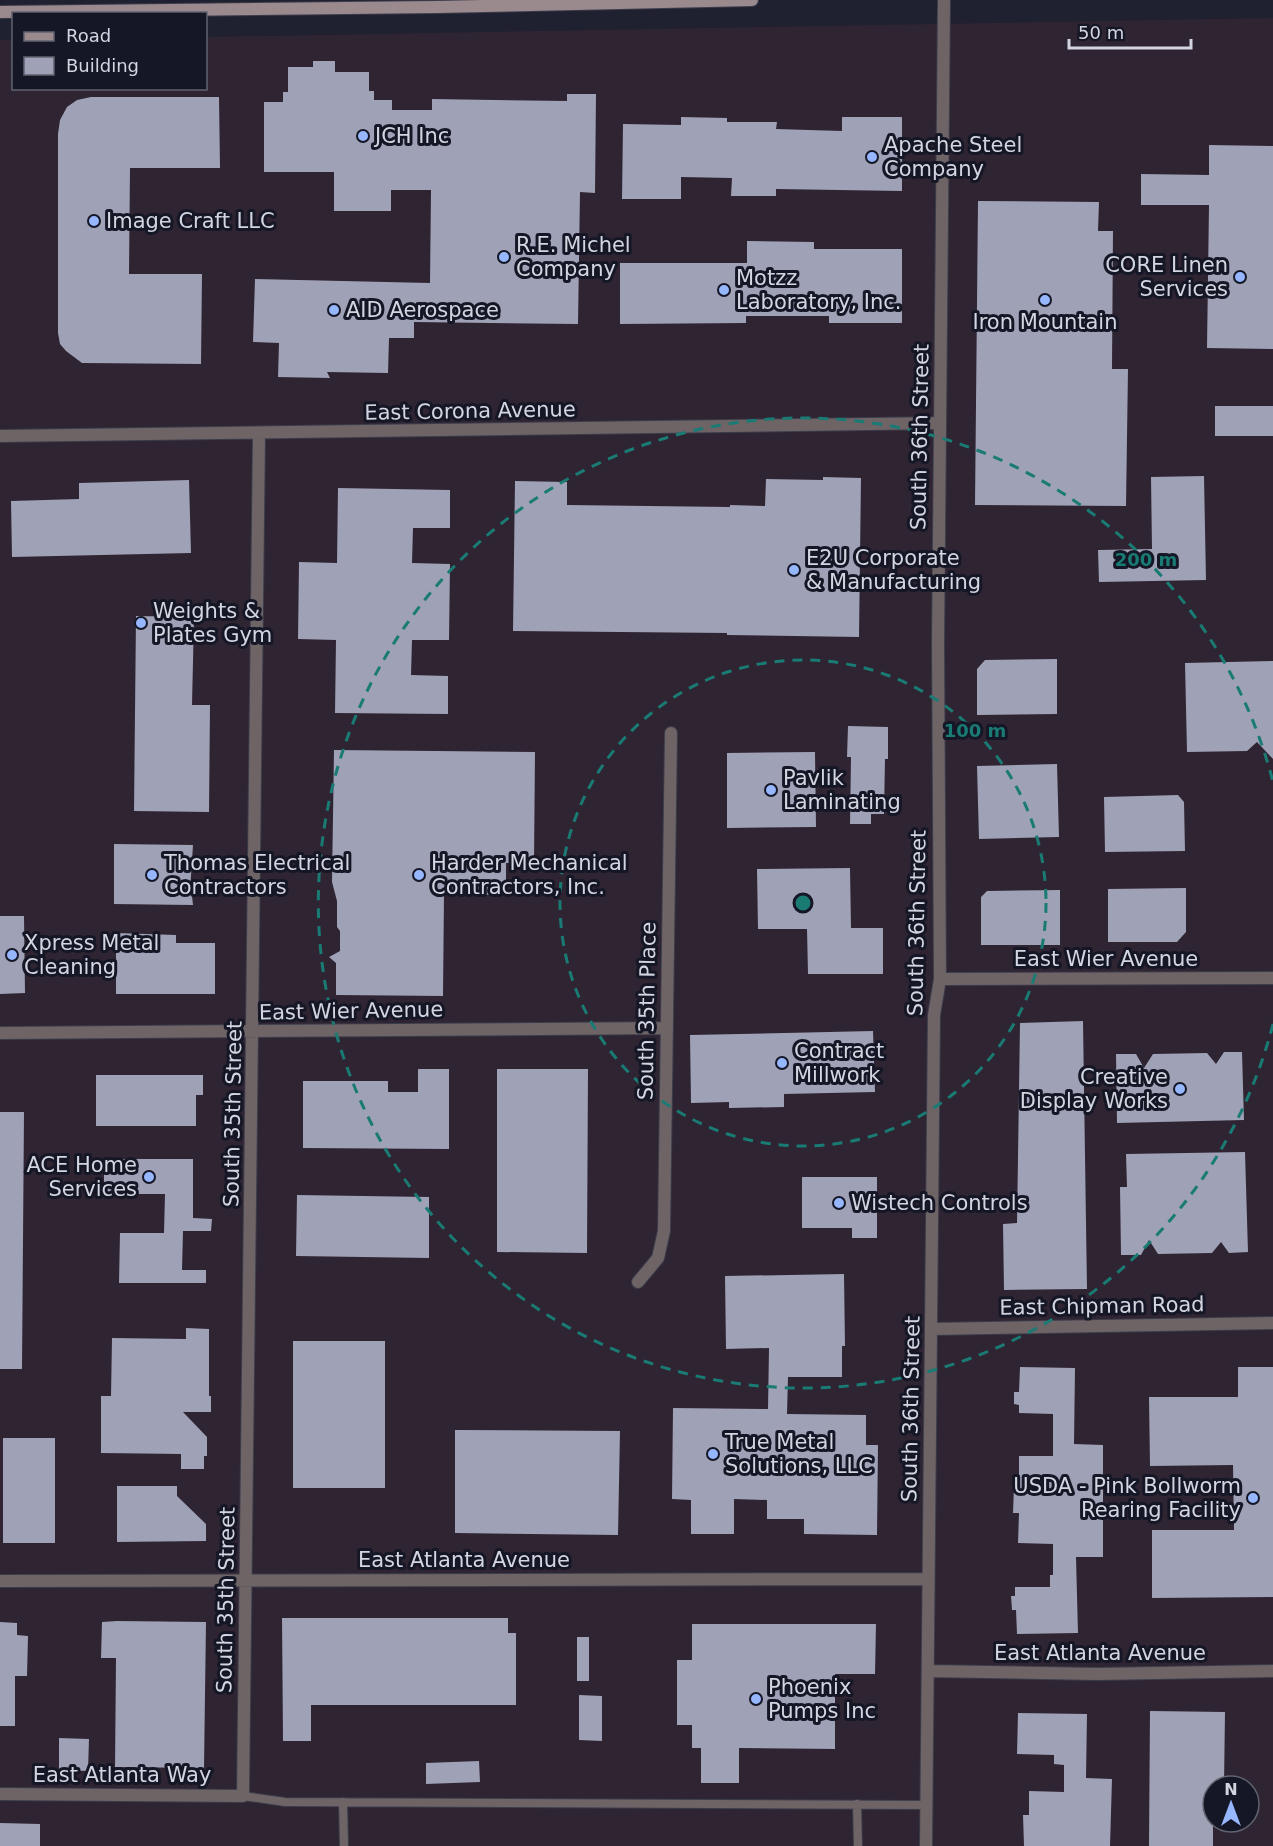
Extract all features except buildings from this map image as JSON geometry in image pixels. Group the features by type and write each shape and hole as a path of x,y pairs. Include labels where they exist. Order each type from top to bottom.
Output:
{"main road":[{"path":"0,12 437,7 752,0"}],"street":[{"name":"South 36th Street","path":"926,1846 934,1015 939,979 938,635 945,0"},
{"name":"East Corona Avenue","path":"0,436 940,423"},
{"name":"South 35th Street","path":"243,1796 259,433"},
{"name":"South 35th Place","path":"638,1282 658,1258 664,1232 671,733"},
{"name":"East Wier Avenue","path":"939,979 1273,978"},
{"name":"East Wier Avenue","path":"0,1033 667,1028"},
{"name":"East Chipman Road","path":"931,1329 1273,1323"},
{"name":"East Atlanta Avenue","path":"0,1581 928,1579"},
{"name":"East Atlanta Avenue","path":"928,1671 1097,1674 1273,1671"},
{"name":"East Atlanta Way","path":"0,1794 243,1796"}],"lane":[{"path":"243,1796 285,1802 927,1805"},
{"path":"343,1802 344,1846"},
{"path":"857,1804 858,1846"}],"shaded area":[{"path":"1273,18 1273,1846 0,1846 0,40 12,40 12,90 207,90 207,37"}],"place":[{"name":"JCH Inc","path":"363,136"},
{"name":"Apache Steel Company","path":"872,157"},
{"name":"Image Craft LLC","path":"94,221"},
{"name":"R.E. Michel Company","path":"504,257"},
{"name":"CORE Linen Services","path":"1240,277"},
{"name":"Motzz Laboratory, Inc.","path":"724,290"},
{"name":"Iron Mountain","path":"1045,300"},
{"name":"AID Aerospace","path":"334,310"},
{"name":"E2U Corporate & Manufacturing","path":"794,570"},
{"name":"Weights & Plates Gym","path":"141,623"},
{"name":"Pavlik Laminating","path":"771,790"},
{"name":"Thomas Electrical Contractors","path":"152,875"},
{"name":"Harder Mechanical Contractors, Inc.","path":"419,875"},
{"name":"Xpress Metal Cleaning","path":"12,955"},
{"name":"Contract Millwork","path":"782,1063"},
{"name":"Creative Display Works","path":"1180,1089"},
{"name":"ACE Home Services","path":"149,1177"},
{"name":"Wistech Controls","path":"839,1203"},
{"name":"True Metal Solutions, LLC","path":"713,1454"},
{"name":"USDA - Pink Bollworm Rearing Facility","path":"1253,1498"},
{"name":"Phoenix Pumps Inc","path":"756,1699"}]}
